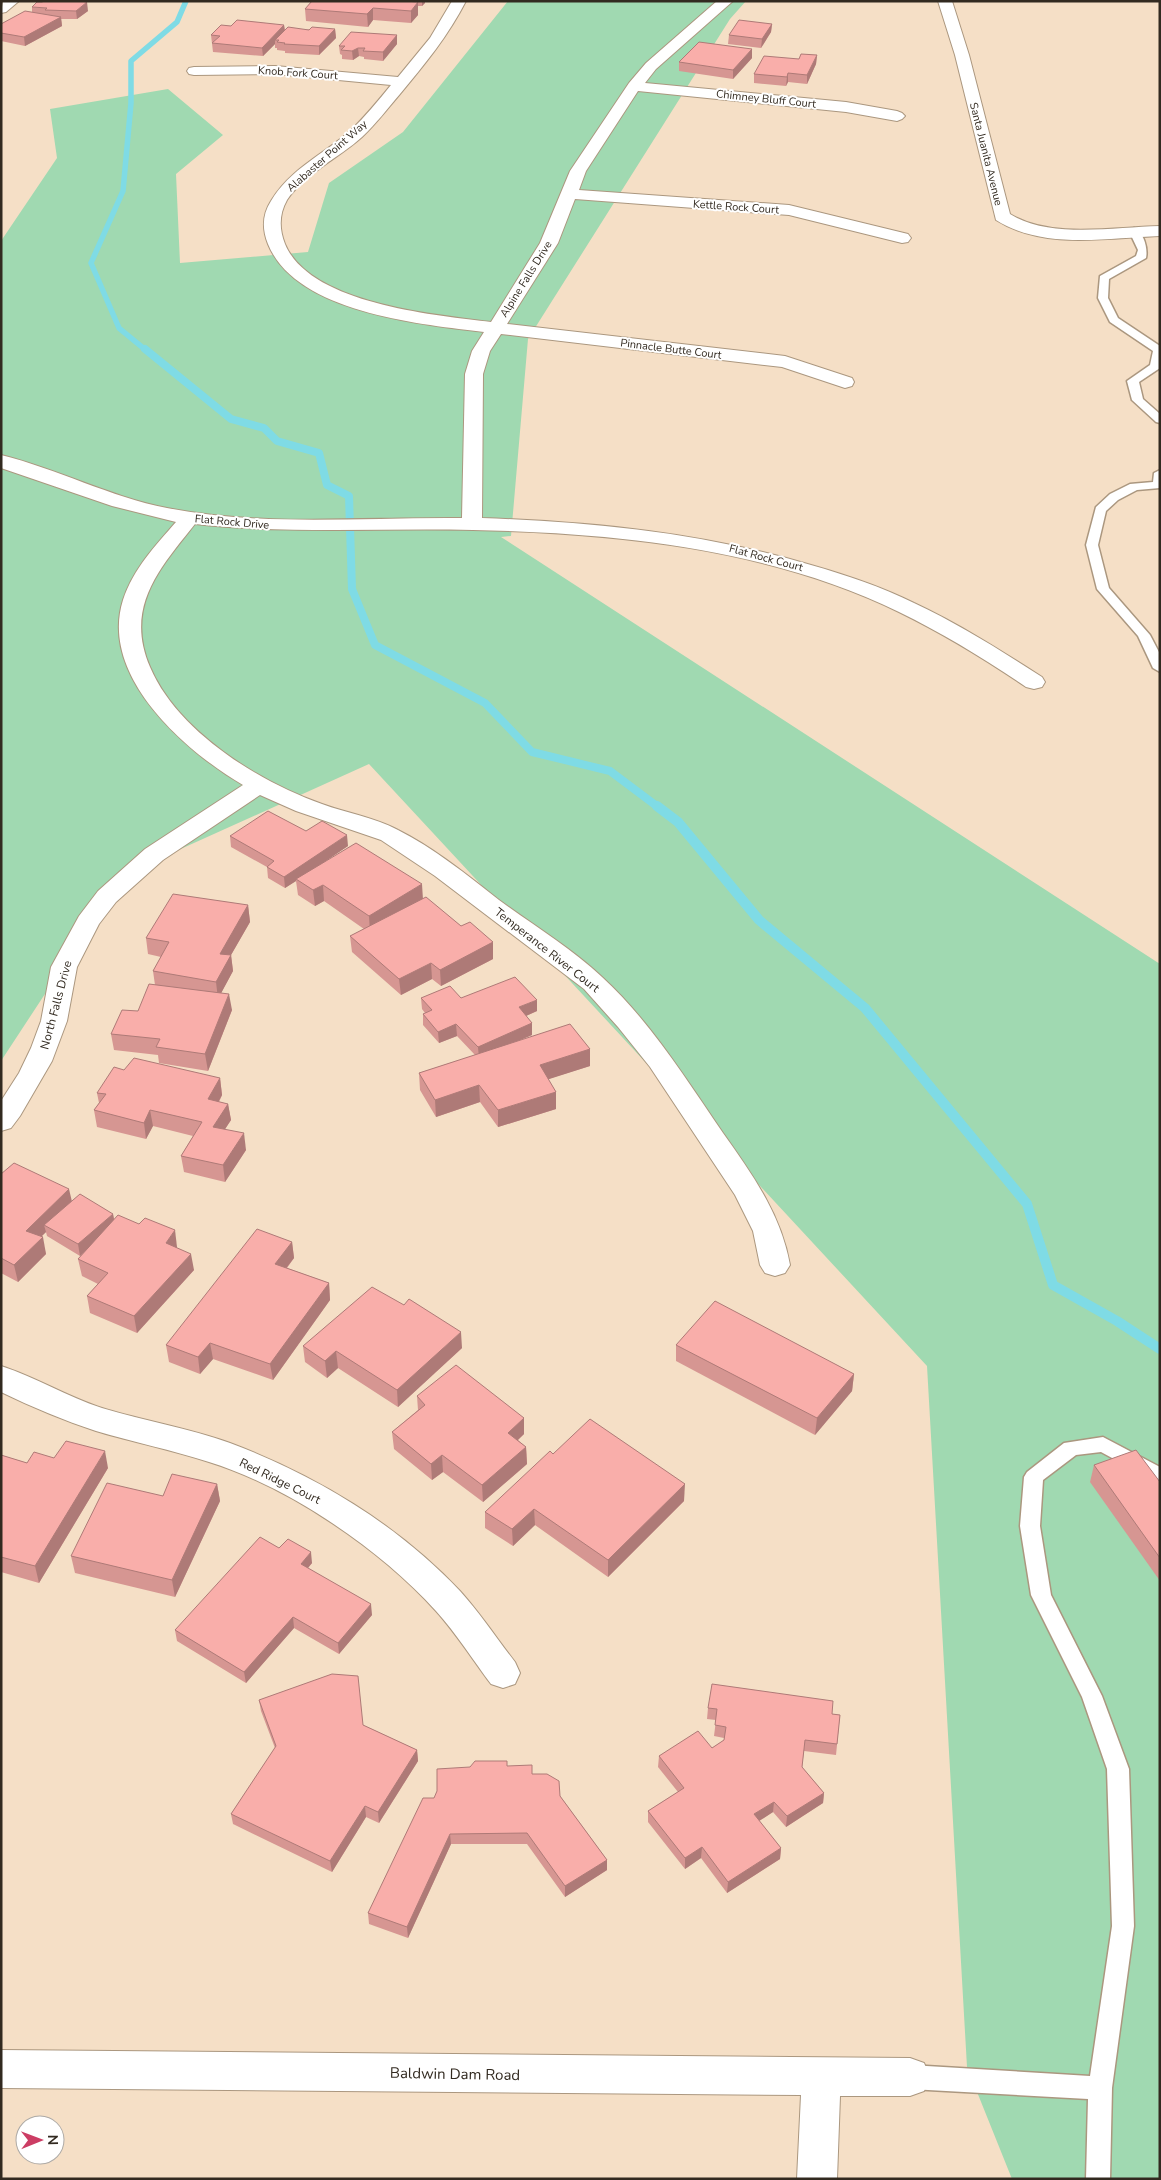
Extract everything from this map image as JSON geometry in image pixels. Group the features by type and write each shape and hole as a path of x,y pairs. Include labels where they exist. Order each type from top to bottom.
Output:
{"street":[{"path":"1,9 12,1"},
{"name":"Alabaster Point Way","path":"459,1 436,41 357,132 291,185 280,198 272,214 271,226 274,242 281,255 291,267 316,284 341,297 402,315 495,328"},
{"name":"Alpine Falls Drive","path":"472,524 474,374 481,351 549,243 578,171 634,86 651,66 726,1"},
{"name":"Santa Juanita Avenue","path":"945,1 962,55 1002,216 1017,226 1040,233 1156,231"},
{"name":"Knob Fork Court","path":"194,71 275,70 402,82"},
{"name":"Chimney Bluff Court","path":"634,86 846,107 897,116"},
{"name":"Kettle Rock Court","path":"568,194 788,210 902,238"},
{"name":"Pinnacle Butte Court","path":"495,328 784,362 845,382"},
{"name":"Flat Rock Drive","path":"1,461 114,500 158,512 190,518 262,525 472,524"},
{"name":"Temperance River Court","path":"190,518 152,563 140,583 132,604 132,648 138,667 149,687 182,728 228,767 296,803 389,834 427,858 591,981 621,1013 670,1075 760,1210 773,1248 774,1265"},
{"name":"Flat Rock Court","path":"472,524 598,529 654,535 711,544 766,557 873,591 931,618 977,643 1034,682"},
{"name":"North Falls Drive","path":"1,1121 20,1096 40,1060 54,1019 61,978 73,946 93,913 121,882 154,855 259,785"},
{"name":"Red Ridge Court","path":"1,1378 56,1404 98,1419 218,1452 274,1475 334,1508 390,1547 448,1601 503,1673"},
{"name":"Baldwin Dam Road","path":"1,2070 910,2077"},
{"path":"817,2179 821,2077"}],"lane":[{"path":"1134,231 1143,250 1141,258 1104,278 1103,298 1114,320 1160,350 1155,367 1133,381 1138,400 1160,420"},
{"path":"1160,473 1158,485 1134,487 1114,497 1100,510 1092,545 1103,589 1144,634 1160,668"},
{"path":"1098,2179 1100,2088 1124,1926 1118,1768 1092,1696 1041,1595 1030,1526 1034,1477 1071,1448 1103,1444 1160,1476"},
{"path":"910,2077 1100,2088"}],"green space":[{"path":"508,1 746,1 730,19 528,339 511,536 501,537 1160,964 1160,2179 1012,2179 967,2067 927,1366 369,764 123,875 1,1061 1,241 57,158 50,109 168,89 223,135 176,174 180,263 308,252 329,183 403,132"}],"building":[{"path":"312,1 418,2 411,11 373,8 367,14 305,9"},
{"path":"37,2 87,2 76,11 45,10 47,8 32,7"},
{"path":"25,11 61,17 24,37 1,33 1,24"},
{"path":"237,20 284,25 262,48 212,43 220,36 211,35 221,25 231,26"},
{"path":"739,20 772,24 762,39 729,35"},
{"path":"288,27 309,30 312,27 335,29 319,46 277,42 279,40 275,40"},
{"path":"351,32 397,35 383,52 363,51 365,48 358,48 352,51 341,50 345,46 339,46"},
{"path":"699,42 752,49 733,70 679,62"},
{"path":"801,54 817,55 807,75 788,73 787,77 754,74 764,56 799,59"},
{"path":"268,811 306,831 322,821 347,835 284,877 267,867 274,861 230,836"},
{"path":"356,843 422,884 369,916 323,885 313,890 296,879"},
{"path":"173,894 248,905 220,954 231,955 216,982 153,971 169,942 146,938"},
{"path":"426,897 461,926 470,922 493,942 440,970 431,963 399,979 350,936"},
{"path":"515,977 537,1000 519,1007 532,1023 478,1047 456,1024 438,1032 423,1014 432,1010 421,998 450,986 461,998"},
{"path":"149,984 229,994 205,1054 156,1047 160,1039 111,1034 122,1010 138,1011"},
{"path":"570,1024 590,1049 540,1065 556,1092 498,1110 479,1085 435,1100 419,1073"},
{"path":"134,1058 220,1078 208,1099 228,1104 213,1127 244,1133 223,1165 181,1156 202,1122 150,1110 144,1123 94,1110 106,1094 97,1093 114,1067 124,1070"},
{"path":"14,1163 69,1189 26,1231 43,1237 14,1265 1,1258 1,1174"},
{"path":"80,1194 113,1214 78,1244 44,1225"},
{"path":"118,1215 139,1224 145,1218 175,1230 166,1243 191,1254 134,1316 87,1296 108,1273 78,1259"},
{"path":"257,1229 292,1242 275,1264 329,1283 270,1364 210,1343 198,1357 166,1345"},
{"path":"372,1287 404,1305 409,1299 461,1332 397,1390 336,1351 325,1361 303,1346"},
{"path":"715,1301 854,1374 817,1418 676,1345"},
{"path":"456,1365 524,1418 508,1433 526,1447 482,1485 442,1455 431,1464 392,1432 425,1405 417,1396"},
{"path":"590,1419 685,1484 608,1560 534,1509 512,1529 485,1512 550,1451 553,1454"},
{"path":"66,1441 105,1451 35,1566 1,1557 1,1455 27,1463 34,1452 54,1458"},
{"path":"1136,1450 1160,1482 1160,1558 1094,1465"},
{"path":"172,1474 217,1484 172,1580 71,1556 107,1483 163,1496"},
{"path":"260,1537 279,1548 288,1539 311,1552 301,1564 371,1604 338,1643 293,1617 244,1672 175,1630"},
{"path":"332,1674 358,1676 363,1725 417,1750 378,1812 365,1806 330,1861 231,1814 276,1746 259,1700"},
{"path":"712,1684 833,1701 832,1714 840,1715 837,1744 805,1740 802,1767 824,1793 787,1816 774,1802 754,1814 781,1848 728,1882 702,1847 685,1858 648,1811 684,1788 659,1756 698,1731 712,1748 724,1740 726,1727 715,1725 717,1709 708,1708"},
{"path":"475,1761 507,1761 507,1766 532,1765 532,1774 547,1774 559,1781 560,1796 607,1860 565,1886 527,1833 450,1834 407,1927 368,1913 423,1798 434,1798 437,1791 437,1769 470,1767"}],"waterway":[{"path":"147,351 119,328 91,263 123,191 131,103 131,61 177,22 186,1"},
{"path":"145,349 231,419 264,428 277,441 319,453 327,485 349,496 352,589 375,645 485,703 532,752 610,771 658,807"},
{"path":"657,806 678,822 759,920 865,1008 1027,1204 1053,1285 1117,1321 1160,1349"}]}
